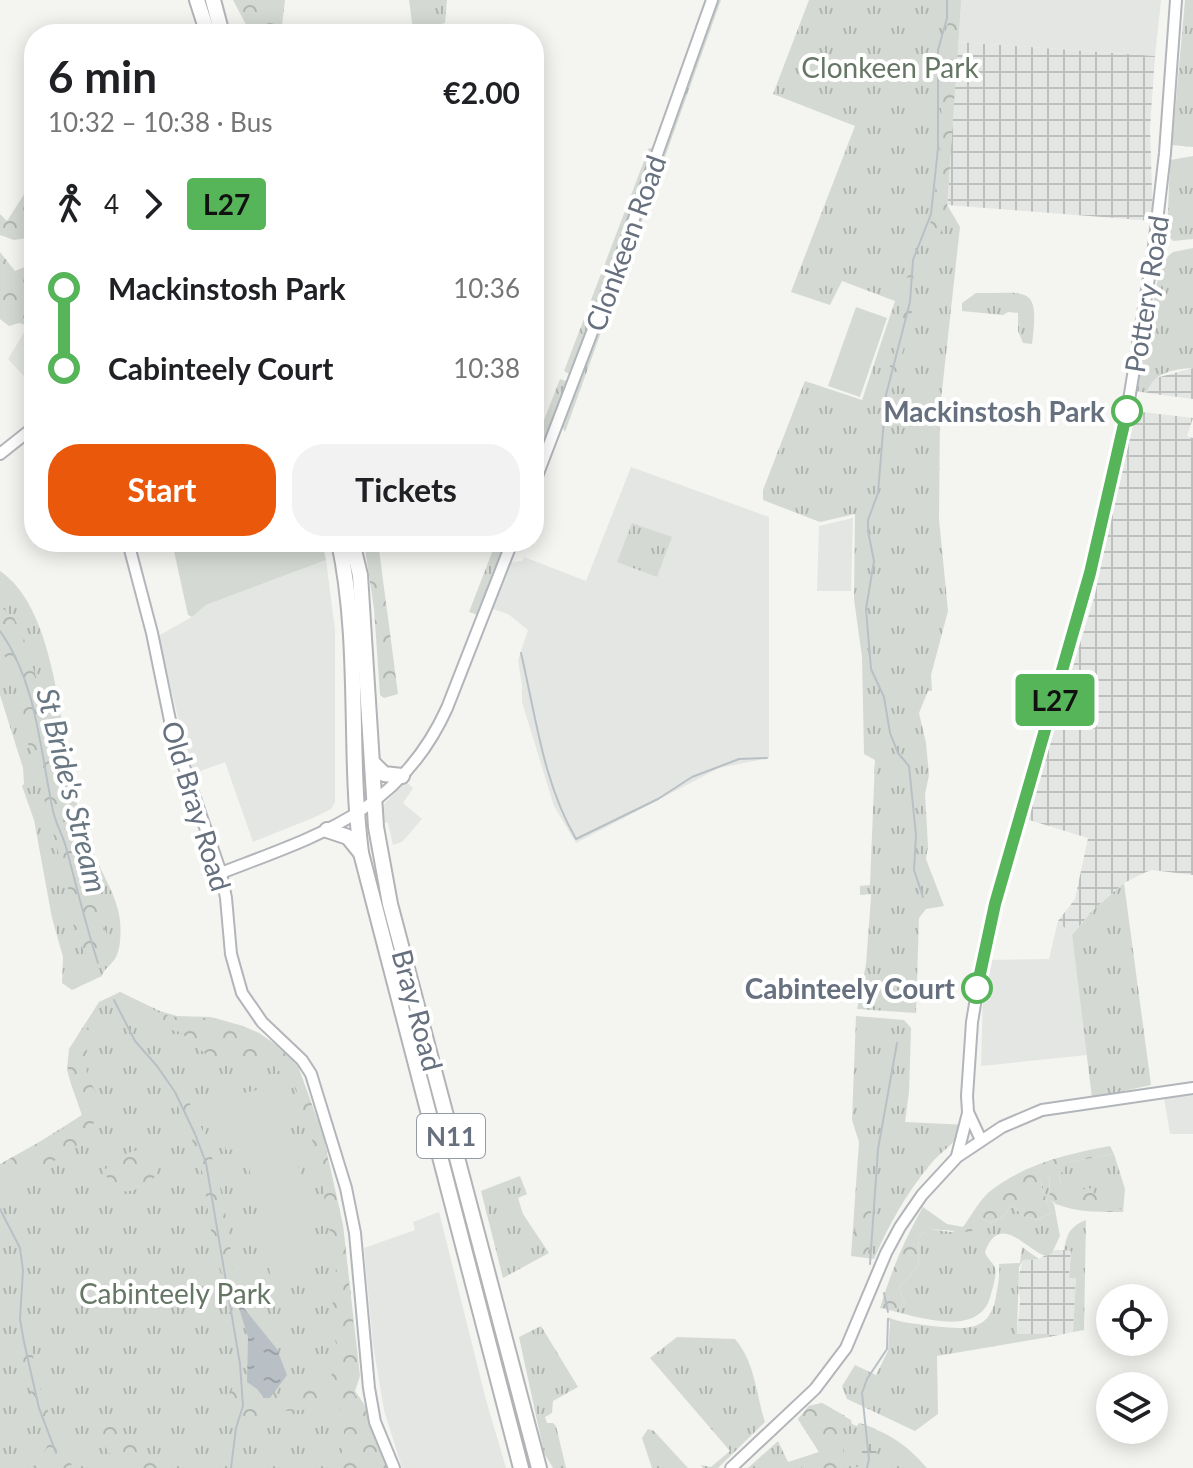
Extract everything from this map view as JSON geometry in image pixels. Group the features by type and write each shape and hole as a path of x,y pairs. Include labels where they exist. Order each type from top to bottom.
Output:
{"highway":[{"path":"197,0 205,24"},
{"path":"213,0 219,24"},
{"name":"Bray Road","path":"340,552 367,808 539,1468"},
{"name":"Bray Road","path":"354,552 360,575 373,763 361,853 521,1468"},
{"name":"N11","path":"370,720 364,733 364,786 375,910"},
{"path":"373,763 384,774 402,776"},
{"path":"327,830 348,837 361,853"}],"street":[{"name":"Clonkeen Road","path":"544,458 615,272 712,0"},
{"name":"Pottery Road","path":"981,1140 968,1112 969,1051 977,988 995,904 1090,573 1128,406 1158,212 1176,0"},
{"path":"0,454 24,435"},
{"name":"Old Bray Road","path":"131,552 152,633 175,744 221,873 231,954 242,993 262,1022 307,1067 317,1087 355,1233 371,1403 375,1422 394,1468"},
{"path":"221,873 327,830 367,808 421,757 437,730 508,552"},
{"path":"731,1468 815,1389 830,1369 848,1343 900,1227 922,1195 957,1157 1020,1118 1042,1110 1193,1088"},
{"path":"957,1157 968,1112"}],"shaded area":[{"path":"961,0 1161,0 1155,56 958,42"},
{"path":"958,42 1155,56 1150,128 1153,221 947,205"},
{"path":"24,333 24,376 8,359"},
{"path":"1193,368 1193,399 1147,393 1150,383 1156,378"},
{"path":"1134,411 1193,418 1187,436 1193,438 1193,875 1146,872 1124,883 1092,911 1072,935 1058,921 1075,899 1088,838 1026,819 1095,595 1130,414"},
{"path":"631,467 769,517 769,758 719,768 576,843 554,806 522,702 518,660 528,630 508,614 493,609 511,562 522,561 524,557 586,581"},
{"path":"853,518 851,591 817,591 819,526"},
{"path":"326,560 335,630 335,802 331,809 315,817 253,842 225,762 192,774 158,636 192,617 206,605"},
{"path":"406,782 413,788 403,803 422,819 402,842 393,845 388,823 383,822 381,812 385,803"},
{"path":"1058,921 1072,935 1087,1055 981,1066 984,960 1049,959"},
{"path":"1193,1091 1193,1134 1170,1134 1164,1098"},
{"path":"439,1212 506,1468 402,1468 384,1410 373,1345 364,1248 415,1230 413,1222"},
{"path":"1054,1250 1071,1250 1069,1277 1076,1278 1073,1332 1049,1337 1048,1334 1017,1335 1020,1301 1018,1278 1023,1260 1039,1259"}],"green space":[{"path":"233,0 285,0 282,24 246,24"},
{"path":"409,0 447,0 445,23 412,24"},
{"path":"717,0 721,0 640,227 637,226"},
{"name":"Clonkeen Park","path":"809,0 961,0 947,205 960,227 940,409 939,519 948,611 931,675 932,691 928,691 919,713 929,775 925,794 926,859 944,906 926,909 919,918 916,1013 857,1009 866,964 871,897 871,894 860,895 860,886 870,885 875,760 864,754 862,657 854,599 855,514 820,522 763,500 763,490 805,381 862,400 895,301 842,281 830,305 791,292 855,126 773,94"},
{"path":"949,0 961,0 947,205 957,222 953,226 943,226 941,232 927,229 932,219 941,142 942,45 949,17"},
{"path":"1185,0 1193,0 1193,147 1172,145"},
{"path":"649,148 654,149 628,227 571,375 564,371"},
{"path":"1193,156 1193,239 1173,241 1167,234 1170,160"},
{"path":"24,194 24,238 14,240 0,235 0,214 7,221"},
{"path":"1193,248 1193,368 1171,371 1159,377 1147,393 1136,391 1161,262 1173,252"},
{"path":"0,252 15,271 24,267 24,324 9,326 0,319"},
{"path":"913,271 910,324 886,411 881,401 883,386 893,358 907,277"},
{"path":"618,277 621,277 565,432 561,425"},
{"path":"976,293 1019,293 1032,301 1032,344 1023,343 1018,331 1018,313 1003,315 962,311 962,303"},
{"path":"856,307 887,318 860,397 828,386"},
{"path":"560,379 569,382 544,445 544,420"},
{"path":"632,523 672,537 657,577 617,562"},
{"path":"174,552 324,552 326,560 206,605 192,617 188,615"},
{"path":"365,552 379,552 398,694 384,698 380,695 374,609"},
{"path":"492,552 503,552 478,615 469,612"},
{"path":"0,571 20,591 35,617 47,648 79,811 91,847 116,902 120,920 120,944 114,960 102,976 72,990 62,983 63,957 52,918 34,820 22,786 23,768 0,695"},
{"path":"0,606 14,618 23,636 49,718 60,779 87,869 90,891 110,942 105,958 90,961 74,934 73,908 38,767 28,744 28,729 8,660 0,651"},
{"path":"1124,883 1151,1085 1092,1098 1072,935 1092,911"},
{"name":"Cabinteely Park","path":"120,992 177,1016 211,1017 243,1026 281,1048 298,1066 323,1135 343,1225 360,1376 355,1391 364,1404 388,1468 0,1468 0,1167 82,1115 67,1070 69,1049 99,1002"},
{"path":"120,992 162,1014 180,1018 210,1018 246,1029 280,1049 297,1065 322,1132 343,1228 359,1376 353,1388 363,1405 387,1468 335,1468 346,1443 339,1407 258,1413 252,1425 242,1430 231,1422 227,1406 233,1387 247,1382 270,1398 274,1394 283,1395 300,1388 321,1385 331,1377 338,1352 331,1322 336,1268 321,1177 307,1119 294,1086 269,1061 251,1056 221,1062 210,1058 180,1032 151,1025 129,1010 117,995"},
{"path":"856,1016 904,1020 911,1028 905,1122 968,1125 913,1188 891,1222 874,1259 851,1256 859,1142 852,1120"},
{"path":"82,1029 90,1030 86,1068 97,1096 97,1114 90,1129 80,1143 49,1164 0,1185 0,1164 82,1115 70,1081 68,1062"},
{"path":"279,1085 322,1265 271,1278 245,1148 226,1150 213,1100"},
{"path":"185,1096 201,1126 217,1176 238,1296 234,1304 212,1238 203,1175 187,1124 173,1098"},
{"path":"1110,1146 1114,1154 1069,1162 1059,1176 1061,1184 1073,1191 1090,1188 1099,1198 1123,1212 1085,1211 1058,1204 1050,1200 1049,1174 1041,1174 1040,1182 1051,1213 1037,1220 1025,1217 1011,1205 1004,1216 990,1223 981,1218 971,1232 927,1229 919,1237 918,1267 899,1287 905,1305 893,1311 880,1308 898,1256 923,1207 947,1224 963,1227 978,1204 1002,1182 1031,1167"},
{"path":"140,1150 152,1157 157,1165 153,1179 136,1190 113,1190 104,1171 120,1157"},
{"path":"1114,1154 1125,1189 1123,1212 1075,1209 1055,1204 1061,1184 1059,1175 1068,1162"},
{"path":"1049,1173 1050,1200 1054,1204 1060,1236 1052,1253 1046,1256 1014,1236 998,1234 985,1252 995,1268 994,1285 985,1307 976,1316 950,1322 893,1311 905,1305 899,1287 918,1267 919,1237 927,1229 952,1232 981,1218 990,1223 1004,1216 1011,1205 1025,1217 1037,1220 1051,1213 1040,1182 1040,1174"},
{"path":"520,1176 527,1194 518,1198 523,1214 549,1253 503,1278 481,1191"},
{"path":"863,1203 871,1209 869,1250 862,1256 853,1252 857,1212"},
{"path":"1086,1220 1084,1330 1073,1332 1076,1278 1069,1278 1071,1251 1064,1250 1070,1231"},
{"path":"1022,1247 1039,1259 1023,1260 1019,1267 1017,1334 1048,1334 1049,1337 937,1356 938,1414 915,1431 847,1399 842,1386 855,1365 876,1375 888,1351 890,1322 887,1317 954,1328 981,1323 993,1308 999,1264 1020,1263"},
{"path":"541,1326 578,1387 553,1401 552,1413 545,1417 547,1423 556,1426 566,1468 553,1468 544,1453 519,1337"},
{"path":"21,1334 29,1337 41,1392 54,1427 45,1431 34,1406 19,1349 17,1340"},
{"path":"677,1337 735,1339 751,1368 765,1422 718,1468 703,1468 701,1465 711,1467 730,1451 650,1358"},
{"path":"822,1403 851,1420 852,1424 857,1426 859,1423 888,1435 912,1452 927,1468 748,1468 778,1441 788,1462 819,1452 798,1419 809,1406"},
{"path":"822,1403 845,1416 840,1430 844,1468 802,1468 797,1460 819,1452 798,1419 809,1406"},
{"path":"104,1420 118,1429 123,1438 141,1446 152,1463 163,1464 166,1468 121,1468 96,1435 97,1425"},
{"path":"860,1423 876,1429 877,1468 856,1468"},
{"path":"648,1429 654,1431 688,1468 652,1468 642,1438"},
{"path":"58,1433 73,1468 32,1468 41,1459"}],"water":[{"path":"240,1303 277,1349 287,1375 270,1398 264,1398 247,1382 248,1337 238,1305"}],"waterway":[{"path":"923,897 914,870 916,835 909,766 898,753 890,733 884,697 871,669 866,609 874,561 868,520 878,493 886,395 910,302 913,260 931,214 938,148 938,50 947,18 947,0"},
{"name":"St Bride's Stream","path":"0,631 22,672 30,695 53,811 66,846 98,963"},
{"path":"521,653 548,772 576,839 658,799 692,777 739,759 767,758"},
{"name":"St Bride's Stream","path":"114,1000 135,1041 175,1092 206,1163 240,1364 243,1406 236,1428 231,1468"},
{"path":"870,1264 878,1149 897,1043"},
{"path":"0,1209 20,1248 23,1270 20,1319 24,1342 39,1408 56,1453"},
{"path":"884,1293 888,1312"},
{"path":"867,1468 869,1459 862,1393 867,1379 887,1349 888,1319"}],"bus line":[{"name":"L27","path":"977,988 995,904 1090,573 1127,411"}],"place":[{"name":"Mackinstosh Park","path":"1127,411"},
{"name":"Cabinteely Court","path":"977,988"}]}
